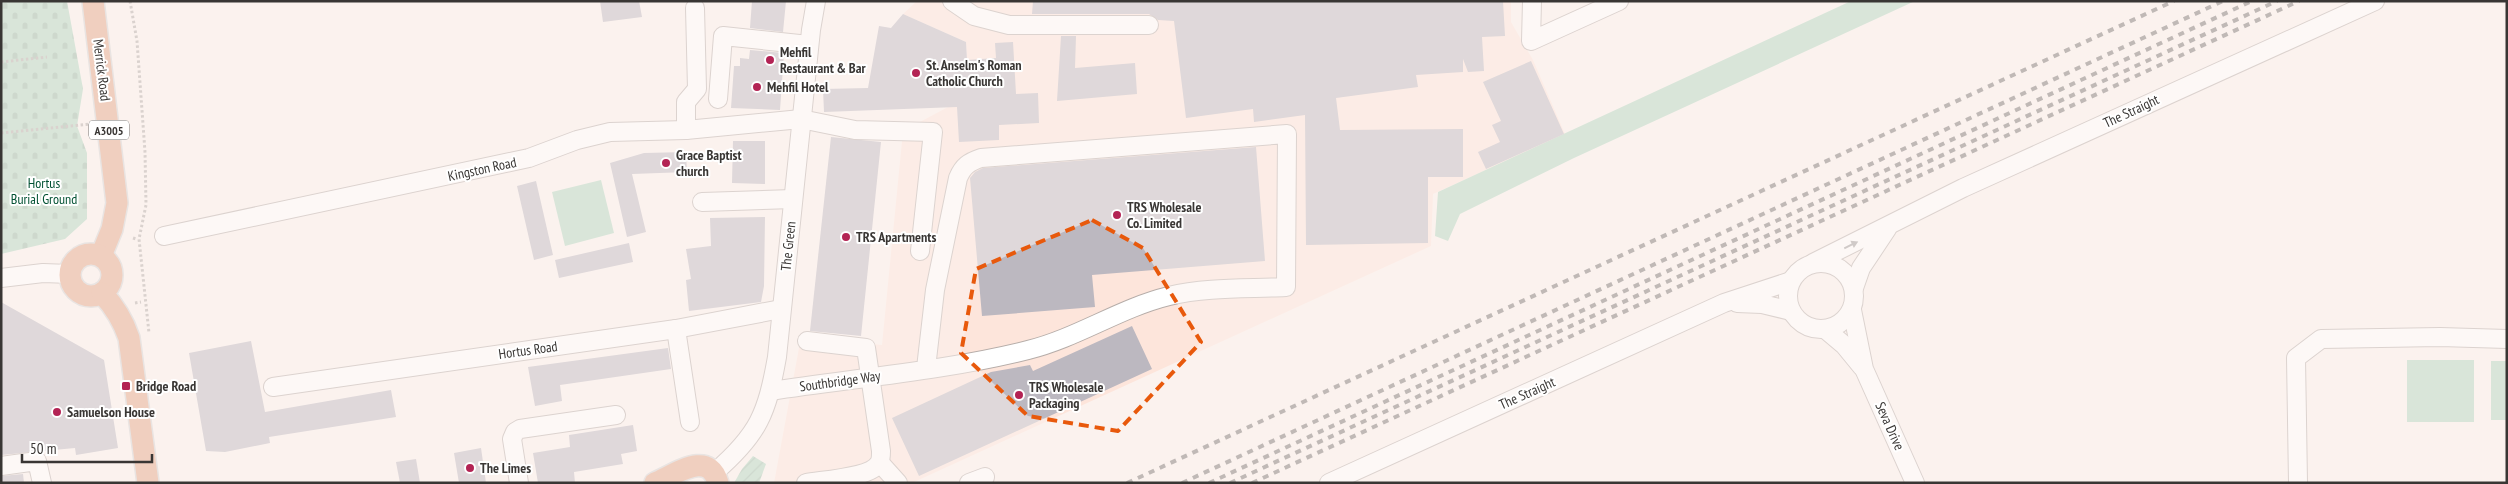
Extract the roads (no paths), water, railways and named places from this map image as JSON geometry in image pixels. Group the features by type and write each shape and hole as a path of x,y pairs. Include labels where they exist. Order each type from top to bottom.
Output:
{"main road":[{"name":"Merrick Road","path":"93,1 118,203 112,228 101,256"},
{"path":"89,254 101,256 110,265 112,278 107,289 102,293 89,296 78,291 71,280 70,274 78,259 89,254"},
{"path":"102,293 112,303 123,321 129,338 148,483"},
{"path":"655,483 678,477 696,465 708,466 716,477"}],"street":[{"name":"The Green","path":"716,477 756,429 771,391 777,357 801,118 816,1"},
{"path":"952,1 974,16 1009,26 1149,25"},
{"path":"1532,1 1532,41 1619,1"},
{"name":"The Straight","path":"1813,263 1889,227 1963,188 2376,1"},
{"path":"686,130 686,102 697,89 695,8"},
{"path":"718,100 723,36 809,45"},
{"name":"Kingston Road","path":"164,236 530,158 577,140 610,132 686,130 801,118 855,130 933,132 920,251"},
{"name":"Southbridge Way","path":"771,391 918,370 1030,350 1076,334 1140,306 1169,296 1199,291 1286,287 1286,134 981,158 970,162 962,168 958,178 918,370"},
{"path":"702,202 793,199"},
{"name":"The Straight","path":"1854,288 1861,268 1889,227"},
{"path":"1823,262 1842,269 1849,277 1854,288 1855,299 1852,310 1841,323 1826,330 1805,325 1791,311 1788,301 1791,281 1800,270 1813,263 1823,262"},
{"path":"1,278 43,274 70,274"},
{"name":"The Straight","path":"1329,483 1724,303 1791,281"},
{"name":"The Straight","path":"1724,303 1762,304 1791,311"},
{"name":"Hortus Road","path":"274,387 676,328 781,309"},
{"name":"Seva Drive","path":"1852,310 1864,369 1915,483"},
{"path":"676,328 690,422"},
{"name":"Seva Drive","path":"1826,330 1844,344 1864,369"},
{"path":"2298,483 2296,358 2321,339 2440,337 2507,339"},
{"path":"806,483 872,471 880,463 881,451 866,348 807,341"},
{"path":"519,483 512,439 515,432 616,415"},
{"path":"1,466 37,461 42,483"},
{"path":"880,463 898,483"}],"railway":[{"path":"1127,483 2174,1"},
{"path":"1182,483 2223,1"},
{"path":"1209,483 2252,1"},
{"path":"1230,483 2277,1"},
{"path":"1252,483 2299,1"}],"place":[{"name":"Mehfil Restaurant & Bar","path":"770,60"},
{"name":"St. Anselm's Roman Catholic Church","path":"916,73"},
{"name":"Mehfil Hotel","path":"757,87"},
{"name":"Grace Baptist church","path":"666,163"},
{"name":"TRS Wholesale Co. Limited","path":"1117,215"},
{"name":"TRS Apartments","path":"846,237"},
{"name":"Bridge Road","path":"126,386"},
{"name":"TRS Wholesale Packaging","path":"1019,395"},
{"name":"Samuelson House","path":"57,412"},
{"name":"The Limes","path":"470,468"}],"park label":[{"name":"Hortus Burial Ground","path":"44,192"}]}
